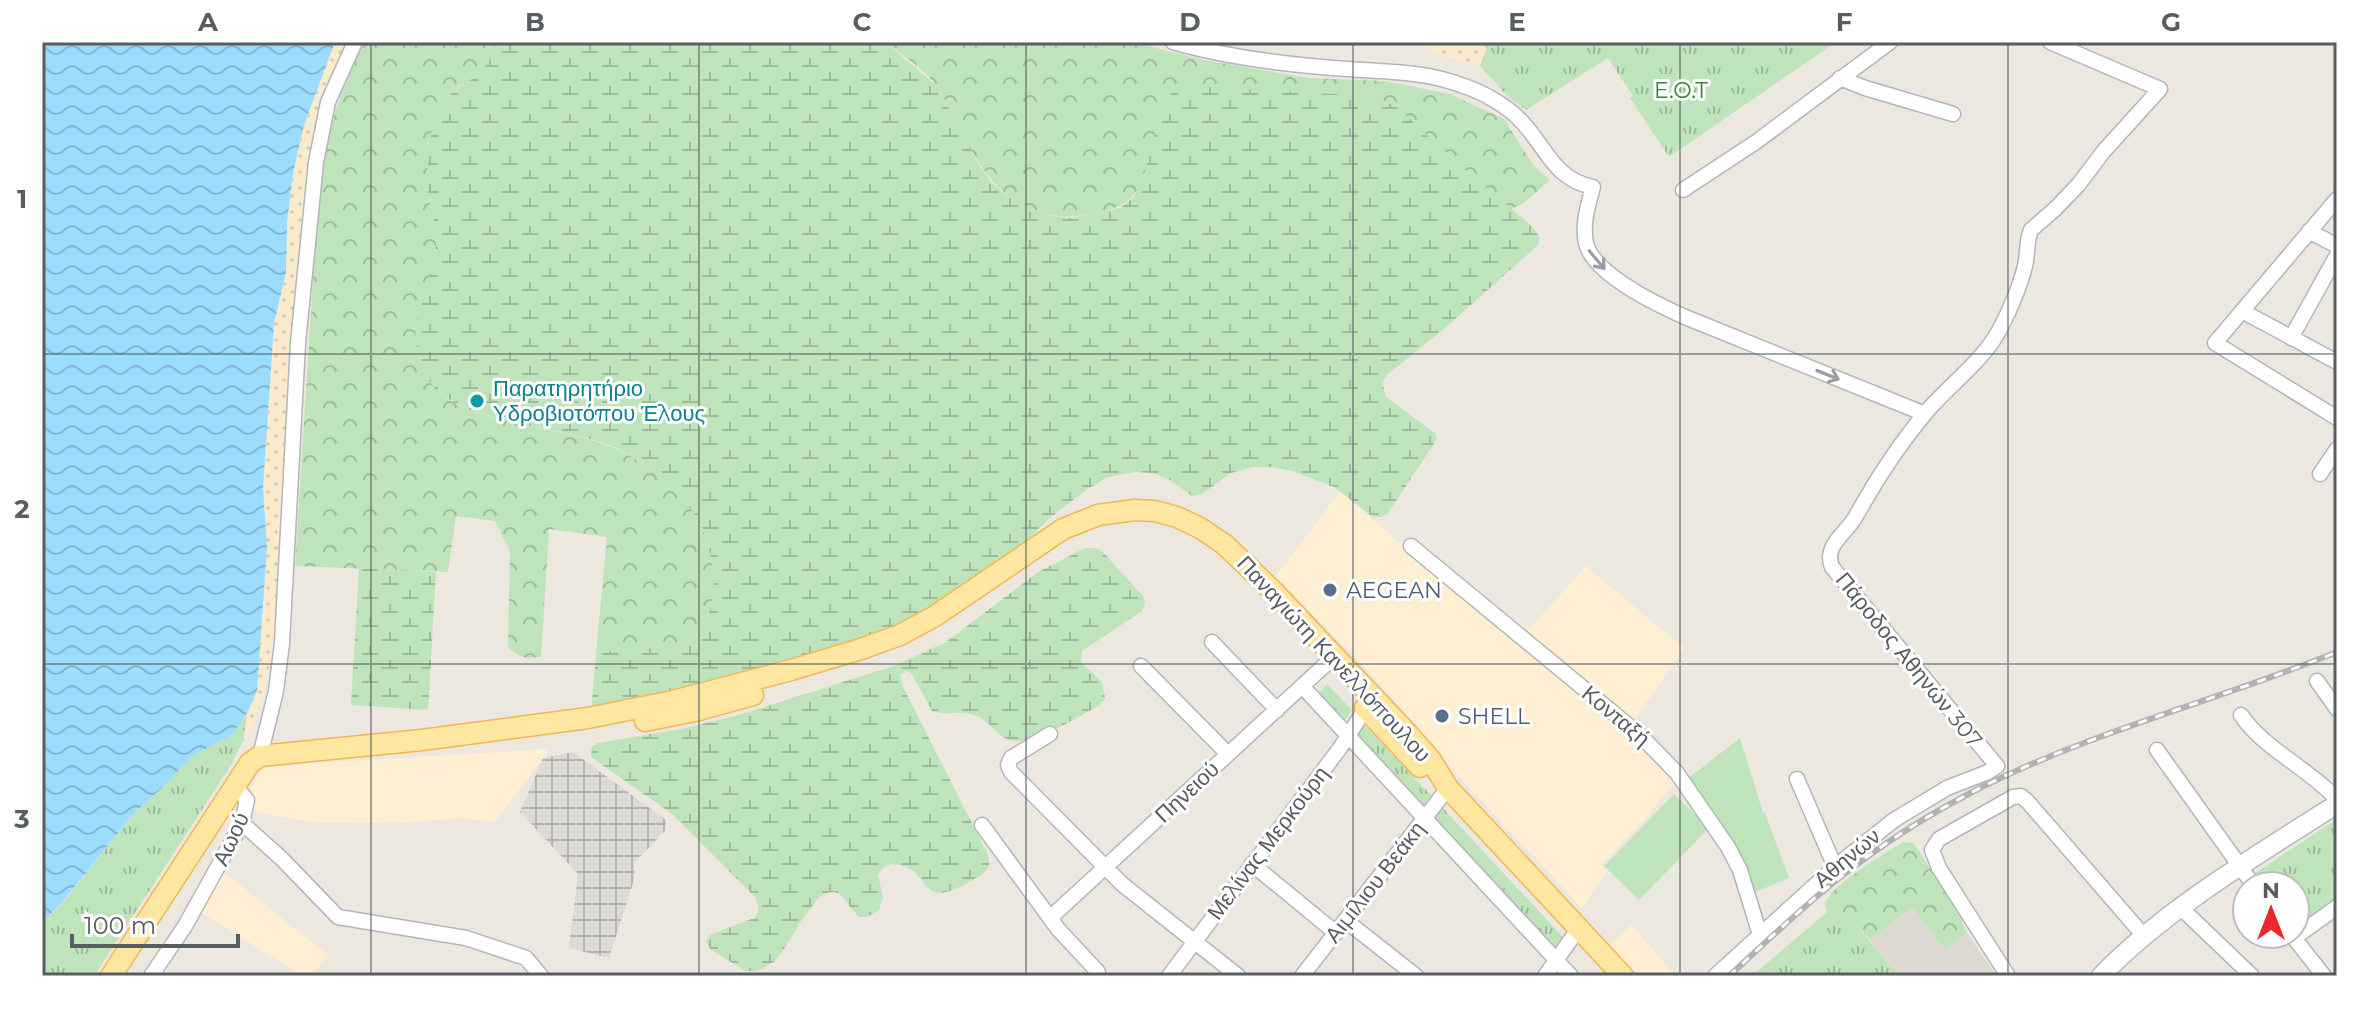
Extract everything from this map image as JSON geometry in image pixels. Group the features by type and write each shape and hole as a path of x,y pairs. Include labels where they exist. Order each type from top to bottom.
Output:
{"main road":[{"name":"Παναγιώτη Κανελλόπουλου","path":"260,756 422,740 588,718 649,707 737,685 847,654 900,635 935,616 1072,525 1108,513 1145,510 1185,520 1233,552 1409,735 1430,759 1448,788"},
{"name":"Παναγιώτη Κανελλόπουλου","path":"422,740 521,738 642,722 703,709 831,672 879,657 925,636 1070,539 1119,523 1145,523 1170,528 1207,546 1256,592 1420,768 1448,788"},
{"path":"111,976 250,763 260,756"},
{"path":"1448,788 1623,976"}],"street":[{"path":"260,756 276,691 282,643 298,343 316,162 328,102 355,42"},
{"path":"1173,42 1243,58 1344,69 1398,71 1457,83 1485,95 1525,124 1565,175 1577,183 1593,187 1585,238 1591,256 1608,272 1667,309 1925,414"},
{"path":"1683,190 1748,148 1890,42"},
{"name":"Πάροδος Αθηνών 307","path":"1997,766 1923,679 1830,561 1831,548 1847,529 1881,472 1925,414 1975,363 1996,336 2025,268 2032,227 2066,198 2160,89 2050,42"},
{"path":"1840,78 1953,114"},
{"path":"2337,199 2215,343 2337,418"},
{"path":"2309,231 2337,246"},
{"path":"2291,338 2337,255"},
{"path":"2242,311 2337,362"},
{"path":"2320,474 2337,449"},
{"name":"Κονταξή","path":"1411,546 1664,757 1733,856 1760,935"},
{"path":"1212,642 1277,710"},
{"name":"Πηνειού","path":"1050,918 1325,665"},
{"path":"1141,666 1228,754"},
{"path":"2317,681 2337,709"},
{"path":"1302,686 1571,976"},
{"name":"Μελίνας Μερκούρη","path":"1169,976 1366,708"},
{"path":"2101,976 2144,936 2181,908 2337,801 2303,768 2253,729 2241,715"},
{"path":"1050,734 1011,758 1009,768 1105,867 1238,976"},
{"path":"2157,750 2240,868"},
{"name":"Αθηνών","path":"1715,976 1835,867 1912,808 1947,788 1997,766"},
{"path":"1797,779 1835,867"},
{"name":"Αωού","path":"151,976 185,926 242,823 247,800 235,786"},
{"name":"Αιμίλιου Βεάκη","path":"1302,976 1448,788"},
{"path":"2008,976 1939,868 1933,848 1939,839 2011,798 2019,796 2035,810 2144,936"},
{"path":"242,823 338,917 466,938 526,958 541,976"},
{"path":"982,825 1050,918 1098,972"},
{"path":"1252,864 1336,933"},
{"path":"2311,924 2337,907"},
{"path":"2181,908 2252,976"},
{"path":"1345,920 1416,976"},
{"path":"1545,976 1579,928"},
{"path":"2303,950 2324,976"}],"shaded area":[{"path":"1340,491 1464,599 1630,735 1675,781 1645,819 1601,865 1608,870 1582,908 1463,781 1371,674 1276,576"},
{"path":"1586,566 1684,648 1632,723 1526,633"},
{"path":"550,749 495,822 461,818 396,823 310,822 251,811 255,798 249,791 262,768"},
{"path":"573,752 666,820 665,831 634,863 635,877 609,958 569,948 578,874 520,812 543,758"},
{"path":"223,871 329,956 310,976 303,976 200,912"},
{"path":"1912,907 1945,950 1967,933 1996,976 1899,976 1870,940"},
{"path":"1631,925 1676,976 1639,976 1609,946"}],"green space":[{"path":"365,42 497,42 482,70 442,104 437,121 428,185 436,246 416,324 419,356 426,375 440,392 460,405 513,423 596,441 618,450 654,471 679,495 703,530 713,578 713,598 708,616 698,634 688,640 649,648 596,652 607,537 549,529 541,656 531,658 520,656 508,647 510,551 495,521 456,516 448,572 295,566 319,184 336,111"},
{"path":"497,42 885,42 937,86 991,182 1009,197 1033,210 1072,218 1120,208 1134,197 1143,178 1165,102 1173,91 1188,86 1369,96 1399,109 1462,168 1532,226 1540,238 1538,245 1382,382 1386,397 1435,433 1437,439 1388,513 1382,517 1373,517 1334,487 1292,471 1271,467 1252,467 1231,473 1202,494 1192,496 1170,480 1152,473 1135,472 1108,477 1050,518 1020,547 907,623 812,656 591,713 596,652 677,644 697,635 711,607 713,567 706,538 695,515 654,471 618,449 596,441 484,415 460,405 440,392 426,375 419,356 416,323 436,246 427,184 432,131 436,114 444,101 482,70"},
{"path":"885,42 1132,42 1204,60 1308,78 1384,81 1450,94 1504,119 1533,165 1550,180 1524,203 1511,209 1392,104 1153,148 1140,185 1119,206 1074,216 1047,214 1021,204 997,185 970,149 937,86"},
{"name":"E.O.T","path":"1494,42 1836,42 1669,157 1608,58 1526,110 1507,96 1480,66 1486,50 1484,44 1492,45"},
{"path":"1085,548 1102,551 1143,596 1145,603 1142,611 1082,651 1081,662 1102,682 1105,698 1100,705 1042,735 1019,741 1009,740 974,715 932,711 912,674 908,671 900,674 903,687 987,853 989,865 985,872 959,887 934,892 915,873 891,864 878,875 883,897 879,910 867,917 860,917 838,893 827,893 819,897 775,961 756,971 745,971 710,949 706,941 710,935 754,918 759,908 755,897 671,813 591,757 592,747 597,743 735,716 894,666 946,642 1038,572"},
{"path":"359,568 436,572 428,710 351,705"},
{"path":"1327,684 1352,710 1344,722 1318,693"},
{"path":"247,713 243,741 231,765 94,976 42,976 42,923 65,900 134,813 192,756 232,735"},
{"path":"1364,725 1431,795 1423,806 1357,736"},
{"path":"1740,738 1763,813 1789,878 1755,892 1737,848 1686,780"},
{"path":"1674,794 1709,828 1639,900 1604,866"},
{"path":"1441,806 1563,937 1555,947 1433,816"},
{"path":"2337,819 2337,899 2311,917 2311,870 2260,870"},
{"path":"1903,842 1913,843 1917,848 1959,914 1967,933 1945,950 1912,907 1870,940 1858,927 1827,912 1826,902 1839,885"},
{"path":"1827,912 1858,927 1899,976 1752,976"}],"sand":[{"path":"335,42 347,42 320,103 304,197 273,641 263,696 243,741 247,713 257,691 267,547 263,488 274,323 286,273 287,223 293,173 304,125"},
{"path":"1418,42 1486,42 1486,50 1480,66 1442,56"}],"water":[{"path":"42,42 335,42 304,125 293,173 287,223 286,273 274,323 263,488 267,547 257,691 232,735 192,756 134,813 42,923"}],"railway":[{"path":"1729,976 1810,902 1855,866 1909,828 1967,795 2028,765 2337,652"}],"place":[{"name":"Παρατηρητήριο Υδροβιοτόπου Έλους","path":"477,401"},
{"name":"AEGEAN","path":"1330,590"},
{"name":"SHELL","path":"1442,716"}]}
